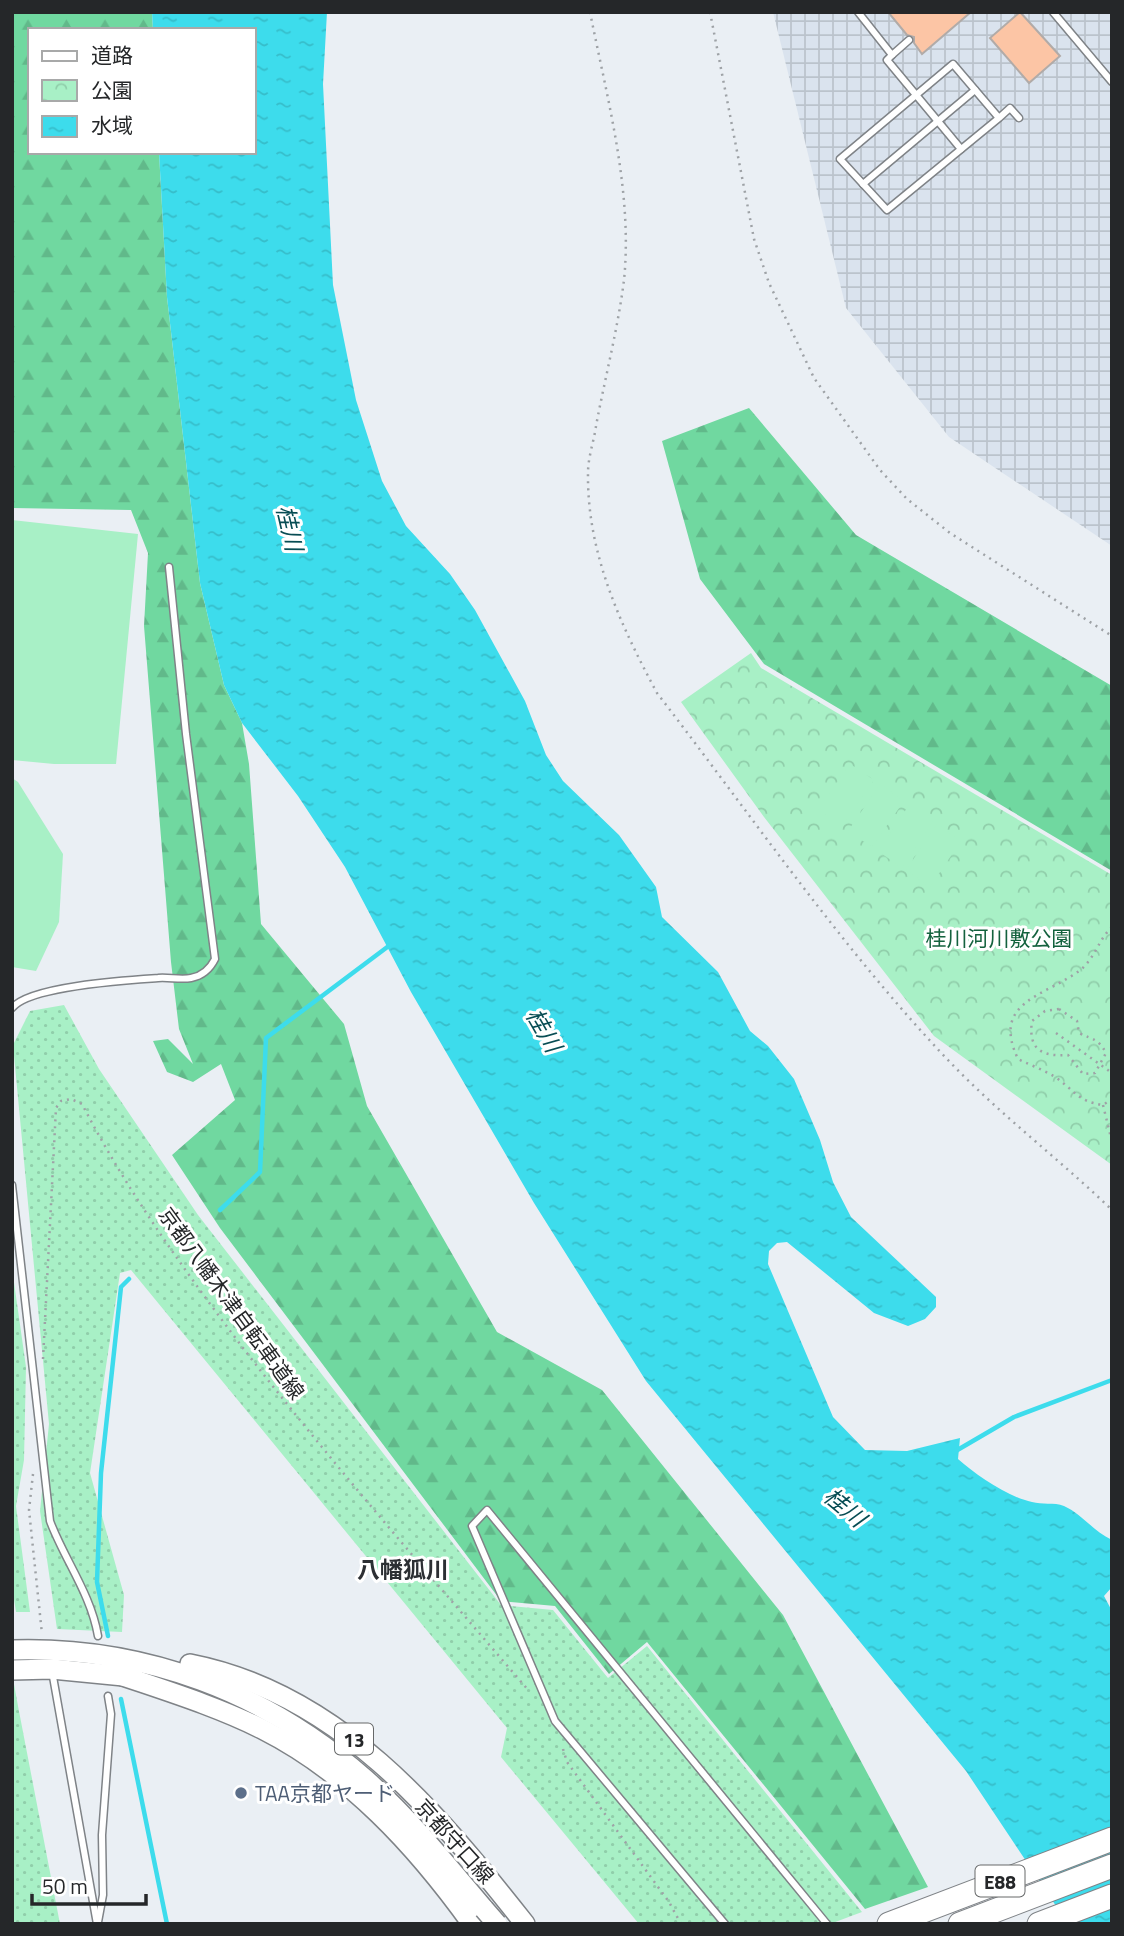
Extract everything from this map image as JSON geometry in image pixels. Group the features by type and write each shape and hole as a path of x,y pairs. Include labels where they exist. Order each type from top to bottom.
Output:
{"highway":[{"name":"E88","path":"889,1924 1112,1839"},
{"name":"E88","path":"960,1924 1112,1866"},
{"path":"1039,1924 1112,1896"}],"main road":[{"name":"京都守口線","path":"36,1654 122,1676 163,1680 238,1697"},
{"name":"京都守口線","path":"12,1670 36,1654 119,1656 207,1680 315,1742 364,1779 411,1826 484,1919"},
{"name":"13","path":"119,1656 172,1661 259,1682 335,1726 391,1769 525,1924"},
{"name":"13","path":"122,1676 224,1712 263,1729 324,1766 392,1828 484,1919"}],"lane":[{"path":"858,12 892,55"},
{"path":"1053,12 1112,82"},
{"path":"909,40 887,60 961,149"},
{"path":"999,118 953,64 840,159 887,210 999,118 1010,108 1019,118"},
{"path":"863,184 975,90"},
{"path":"12,1008 17,1001 63,989 159,978 191,978 209,970 215,959 186,734 169,567"},
{"path":"12,1185 50,1521 60,1548 84,1591 98,1636"},
{"path":"725,1924 555,1721 472,1526 487,1510 827,1924"},
{"path":"36,1654 97,1924"},
{"path":"97,1924 103,1895 102,1835 111,1714 108,1696"}],"path":[{"path":"590,12 615,145 625,232 624,280 588,471 592,528 607,585 627,637 657,692 890,996 980,1093 1064,1164 1112,1210"},
{"path":"710,12 754,239 769,283 814,378 880,470 907,499 950,533 1112,636"},
{"path":"1112,927 1081,970 1017,1009 1009,1028 1018,1059 1055,1077 1070,1092 1087,1103 1103,1105 1112,1099"},
{"path":"1059,1009 1077,1021 1079,1033 1095,1037 1101,1043 1106,1053 1101,1063 1095,1073 1083,1074 1068,1055 1045,1055 1035,1048 1030,1035 1032,1021 1045,1011 1059,1009"},
{"path":"1056,1033 1112,1073"},
{"name":"京都八幡木津自転車道線","path":"43,1360 56,1108 61,1101 71,1099 82,1104 178,1263 277,1392 410,1554 555,1721 567,1762 669,1902 681,1924"},
{"path":"1103,1105 1112,1142"},
{"path":"33,1472 29,1510 36,1654"}],"shaded area":[{"path":"773,12 1112,12 1112,546 949,437 846,308"}],"green space":[{"path":"13,12 152,12 153,28 28,28 28,154 159,154 167,297 200,583 224,685 242,723 249,764 261,924 344,1024 367,1106 497,1332 602,1390 783,1615 928,1887 865,1909 647,1642 609,1674 555,1606 501,1601 220,1228 172,1155 235,1100 221,1064 193,1082 167,1072 153,1041 168,1039 193,1064 179,1029 171,962 144,626 148,553 131,510 12,508"},
{"path":"749,408 856,535 1112,686 1112,871 764,664 700,579 662,441"},
{"path":"12,520 138,534 116,764 54,764 12,760"},
{"name":"桂川河川敷公園","path":"751,653 761,668 1112,875 1112,1165 934,1036 764,817 681,702"},
{"path":"850,764 874,780 842,826 818,810"},
{"path":"12,778 18,782 63,854 59,922 36,971 12,967"},
{"path":"880,784 904,801 872,847 848,831"},
{"path":"909,805 933,821 902,868 878,851"},
{"path":"937,824 961,841 930,887 906,870"},
{"path":"64,1005 99,1069 198,1215 501,1605 553,1610 608,1678 647,1646 862,1912 830,1924 639,1924 501,1757 507,1728 131,1270 120,1273 90,1473 124,1595 122,1632 57,1629 40,1511 49,1424 13,1045 30,1011"},
{"path":"12,1268 26,1367 24,1460 16,1506 30,1612 16,1612 12,1586"},
{"path":"12,1673 18,1706 60,1924 12,1924"}],"water":[{"name":"桂川","path":"152,12 327,12 323,84 333,285 356,400 382,481 406,526 450,574 475,610 525,701 546,755 563,781 619,835 656,887 662,917 718,972 750,1031 768,1046 794,1079 820,1140 833,1182 851,1217 936,1297 936,1307 925,1319 908,1326 874,1313 787,1242 777,1243 769,1251 768,1264 833,1417 865,1450 907,1451 960,1438 958,1459 983,1478 1023,1499 1064,1506 1112,1540 1112,1587 1104,1596 1112,1611 1112,1924 1068,1924 966,1771 646,1381 534,1203 411,992 345,867 298,796 242,723 224,685 200,583 167,297 159,154 256,154 256,28 153,28"}],"building":[{"path":"888,12 971,12 922,54 914,43 914,37 907,35"},
{"path":"1020,12 1060,56 1029,83 990,38"}],"waterway":[{"path":"220,1210 260,1172 266,1038 390,945"},
{"path":"108,1636 97,1582 101,1473 121,1287 129,1279"},
{"path":"954,1452 1014,1417 1112,1380"},
{"path":"121,1699 167,1924"}],"place":[{"name":"TAA京都ヤード","path":"241,1793"}],"district":[{"name":"八幡狐川","path":"403,1569"}]}
